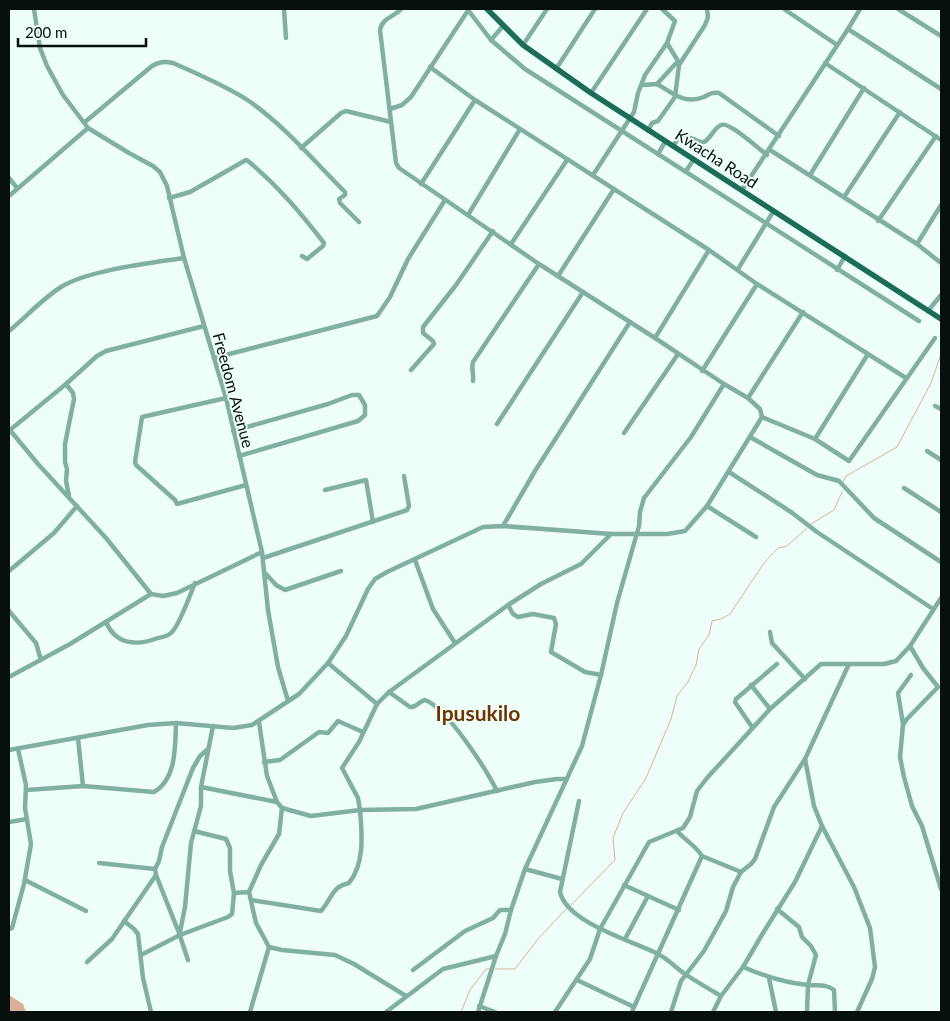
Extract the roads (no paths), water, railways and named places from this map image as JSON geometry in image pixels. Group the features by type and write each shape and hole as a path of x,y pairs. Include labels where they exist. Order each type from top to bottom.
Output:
{"main road":[{"name":"Kwacha Road","path":"487,9 524,45 591,93 941,319"}],"street":[{"path":"9,196 88,128 63,96 47,66 40,48 34,9"},
{"path":"284,9 286,38"},
{"path":"9,750 148,725 176,723 244,728 259,722 299,694 328,663 346,636 368,589 375,580 387,572 483,526 636,535 667,534 685,531 707,506 762,417 760,409 748,398 539,264 468,214 403,172 396,163 380,30 384,21 401,9"},
{"path":"390,109 407,102 469,9 491,40 525,69 918,321"},
{"path":"492,15 495,9"},
{"path":"524,45 547,9"},
{"path":"556,69 595,9"},
{"path":"591,93 647,9"},
{"path":"593,175 635,111 638,93 651,66 667,43 676,21 662,9"},
{"path":"642,86 657,84 678,64 705,25 708,18 707,9"},
{"path":"784,9 837,45"},
{"path":"742,190 779,136 860,9"},
{"path":"898,9 941,36"},
{"path":"491,40 503,26"},
{"path":"848,29 941,89"},
{"path":"648,131 652,123 658,121 675,97 678,64 667,43"},
{"path":"85,122 152,66 165,61 184,68 245,99 266,114 345,192 339,199 340,203 359,222"},
{"path":"825,63 941,140"},
{"path":"430,67 475,100 709,250 757,284 906,378"},
{"path":"657,84 675,97 692,100 712,92 719,93 779,136"},
{"path":"810,175 864,88"},
{"path":"421,184 475,100"},
{"path":"301,148 341,113 346,111 391,122"},
{"path":"844,197 900,112"},
{"path":"673,146 680,136 684,134 704,142 720,125 725,124 768,152 810,175 941,262"},
{"name":"Freedom Avenue","path":"88,128 153,166 160,172 164,180 184,258 226,398 262,552 268,610 278,667 288,701"},
{"path":"468,214 520,129"},
{"path":"878,221 936,136"},
{"path":"658,154 666,142"},
{"path":"686,171 694,159"},
{"path":"169,198 190,192 246,160 272,180 324,244 307,259 302,256"},
{"path":"511,244 567,160"},
{"path":"9,178 17,188"},
{"path":"558,276 614,189"},
{"path":"214,358 377,316 390,297 408,259 445,200"},
{"path":"916,244 941,205"},
{"path":"738,269 774,212"},
{"path":"411,370 434,344 424,333 423,327 456,285 493,231"},
{"path":"655,338 709,250"},
{"path":"837,270 845,256"},
{"path":"9,332 54,292 73,281 129,267 184,258"},
{"path":"473,382 473,362 539,264"},
{"path":"702,370 757,284"},
{"path":"497,424 582,292"},
{"path":"928,311 941,295"},
{"path":"748,398 803,312"},
{"path":"503,526 534,471 630,322"},
{"path":"151,594 106,538 9,430 97,356 204,326"},
{"path":"762,417 816,439 850,461 935,338"},
{"path":"624,433 678,354"},
{"path":"816,439 868,354"},
{"path":"66,384 73,393 74,399 65,444 66,481 69,497"},
{"path":"478,1012 525,869 582,746 636,535 641,505 646,495 691,437 724,384"},
{"path":"233,431 328,404 352,395 359,396 365,405 365,415 358,421 239,456"},
{"path":"226,398 142,417 135,462 177,504 246,485"},
{"path":"935,406 941,410"},
{"path":"750,436 817,475 841,483 874,518 941,562"},
{"path":"927,451 941,460"},
{"path":"729,472 933,609"},
{"path":"263,558 408,509 404,476"},
{"path":"325,490 366,480 373,522"},
{"path":"904,488 941,512"},
{"path":"9,571 54,533 77,506"},
{"path":"707,506 756,537"},
{"path":"251,900 321,911 335,890 342,884 349,884 362,850 360,810 358,798 342,768 350,758 377,704 390,692 508,605 541,584 577,567 611,534"},
{"path":"9,677 42,660 151,594 169,595 262,552"},
{"path":"415,560 433,609 455,644"},
{"path":"265,573 276,585 285,590 341,571"},
{"path":"106,622 116,638 128,642 151,641 170,634 177,624 196,583"},
{"path":"555,1012 590,959 600,930 649,842 683,828 688,821 693,800 701,785 752,727 821,664 891,662 902,656 941,598"},
{"path":"508,605 513,614 518,617 533,614 554,618 556,624 551,652 585,672 601,676"},
{"path":"9,612 36,643 42,660"},
{"path":"770,632 772,643 804,679"},
{"path":"903,725 938,687 923,668 910,646"},
{"path":"328,663 377,704"},
{"path":"752,727 735,702 739,695 750,685 777,664"},
{"path":"671,1012 677,988 704,952 726,911 733,887 741,872 752,864 755,859 774,807 805,759 849,664"},
{"path":"911,675 898,693 903,725 900,757 912,806 922,826 941,889"},
{"path":"750,685 770,709"},
{"path":"390,692 410,707 426,700 440,710 481,762 497,791"},
{"path":"264,762 280,760 319,732 328,733 338,721 363,732"},
{"path":"259,722 264,762 277,802 282,808 311,816 360,810 416,809 550,780 568,779"},
{"path":"27,790 84,786 144,792 157,790 163,785 172,766 176,723"},
{"path":"180,934 185,908 189,853 201,806 201,787 213,726"},
{"path":"78,738 84,786"},
{"path":"9,929 12,928 31,849 24,803 27,790 18,749"},
{"path":"188,960 155,868 160,861 165,839 193,768 200,756 208,749"},
{"path":"805,759 814,806 822,826 854,887 870,928 875,967 872,979 857,1012"},
{"path":"201,787 277,802"},
{"path":"579,801 560,892 564,902 584,920 600,930 659,954 686,975 721,996"},
{"path":"250,1012 268,947 256,923 249,892 261,865 279,834 282,808"},
{"path":"9,822 27,819"},
{"path":"713,1012 721,996 743,967 795,882 822,826"},
{"path":"141,955 180,934 230,916 234,910 228,841 194,831"},
{"path":"677,831 702,856 741,872"},
{"path":"577,980 633,1010 702,856"},
{"path":"100,863 155,868"},
{"path":"525,869 562,879"},
{"path":"87,962 112,939 156,875"},
{"path":"24,880 86,911"},
{"path":"624,885 679,910"},
{"path":"234,893 249,892"},
{"path":"625,939 648,896"},
{"path":"778,909 799,927 802,937 815,951 816,960 808,985 807,1012"},
{"path":"413,970 465,931 492,918 500,910 511,910"},
{"path":"124,920 137,932 143,978 151,1012"},
{"path":"268,947 335,955 354,964 406,996"},
{"path":"386,1012 443,969 496,956"},
{"path":"743,967 769,978 808,985 829,986 834,990 835,1012"},
{"path":"769,978 776,1012"},
{"path":"480,1006 495,1012"}],"waterway":[{"path":"843,482 846,476 897,447 931,383 941,354"},
{"path":"811,524 834,510 842,492"},
{"path":"571,905 615,860 613,838 623,813 646,778 671,719 677,696 688,682 696,665 699,649 709,635 712,621 730,614 764,563 778,548 787,546 807,528"},
{"path":"495,969 515,969 538,939 567,908"},
{"path":"461,1012 470,990 486,969 490,969"}],"district":[{"name":"Ipusukilo","path":"478,712"}]}
